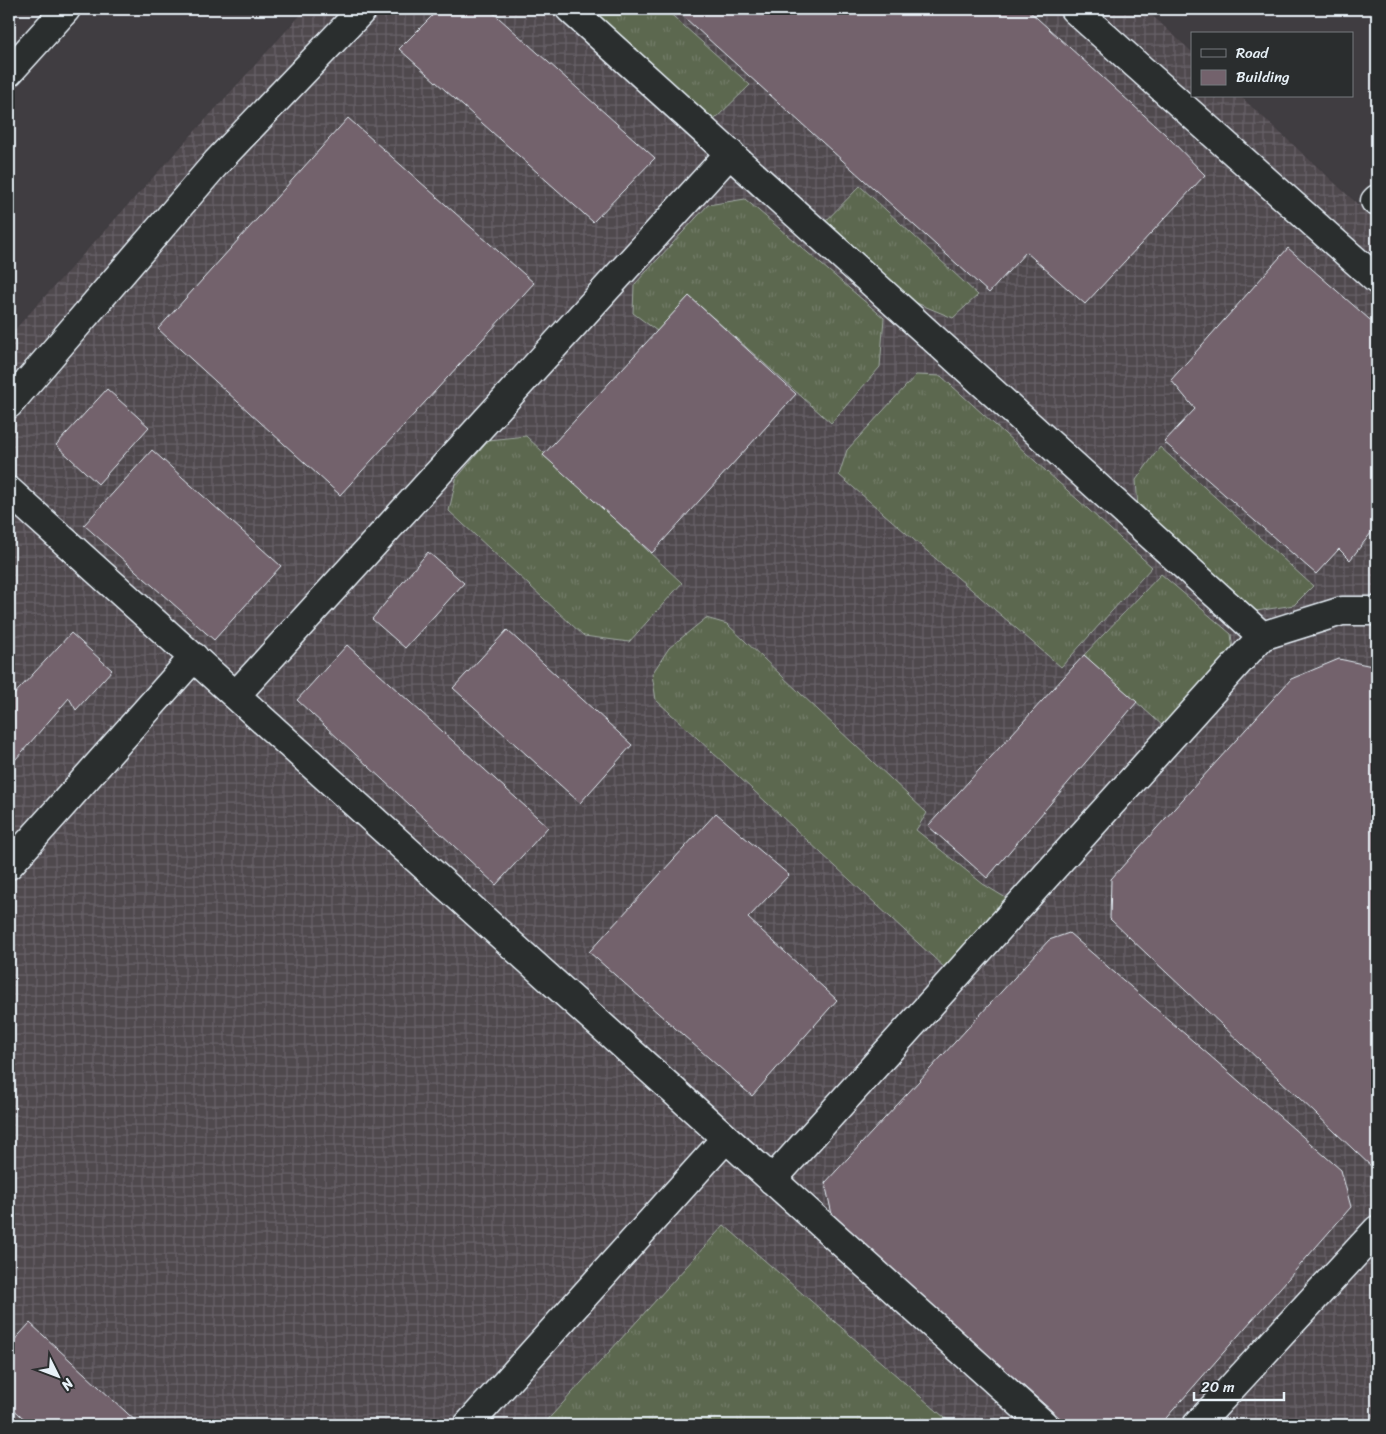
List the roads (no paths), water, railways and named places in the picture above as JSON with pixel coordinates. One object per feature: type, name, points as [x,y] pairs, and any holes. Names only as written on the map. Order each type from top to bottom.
[{"type":"street","points":[[9,72],[66,9]]},
{"type":"street","points":[[9,404],[217,162],[364,9]]},
{"type":"street","points":[[570,9],[1262,636]]},
{"type":"street","points":[[1074,9],[1377,280]]},
{"type":"street","points":[[236,695],[730,153]]},
{"type":"street","points":[[9,491],[1044,1425]]},
{"type":"street","points":[[772,1180],[1262,636],[1342,611],[1377,611]]},
{"type":"street","points":[[9,865],[194,657]]},
{"type":"street","points":[[468,1425],[726,1138]]},
{"type":"street","points":[[1197,1425],[1377,1230]]}]
